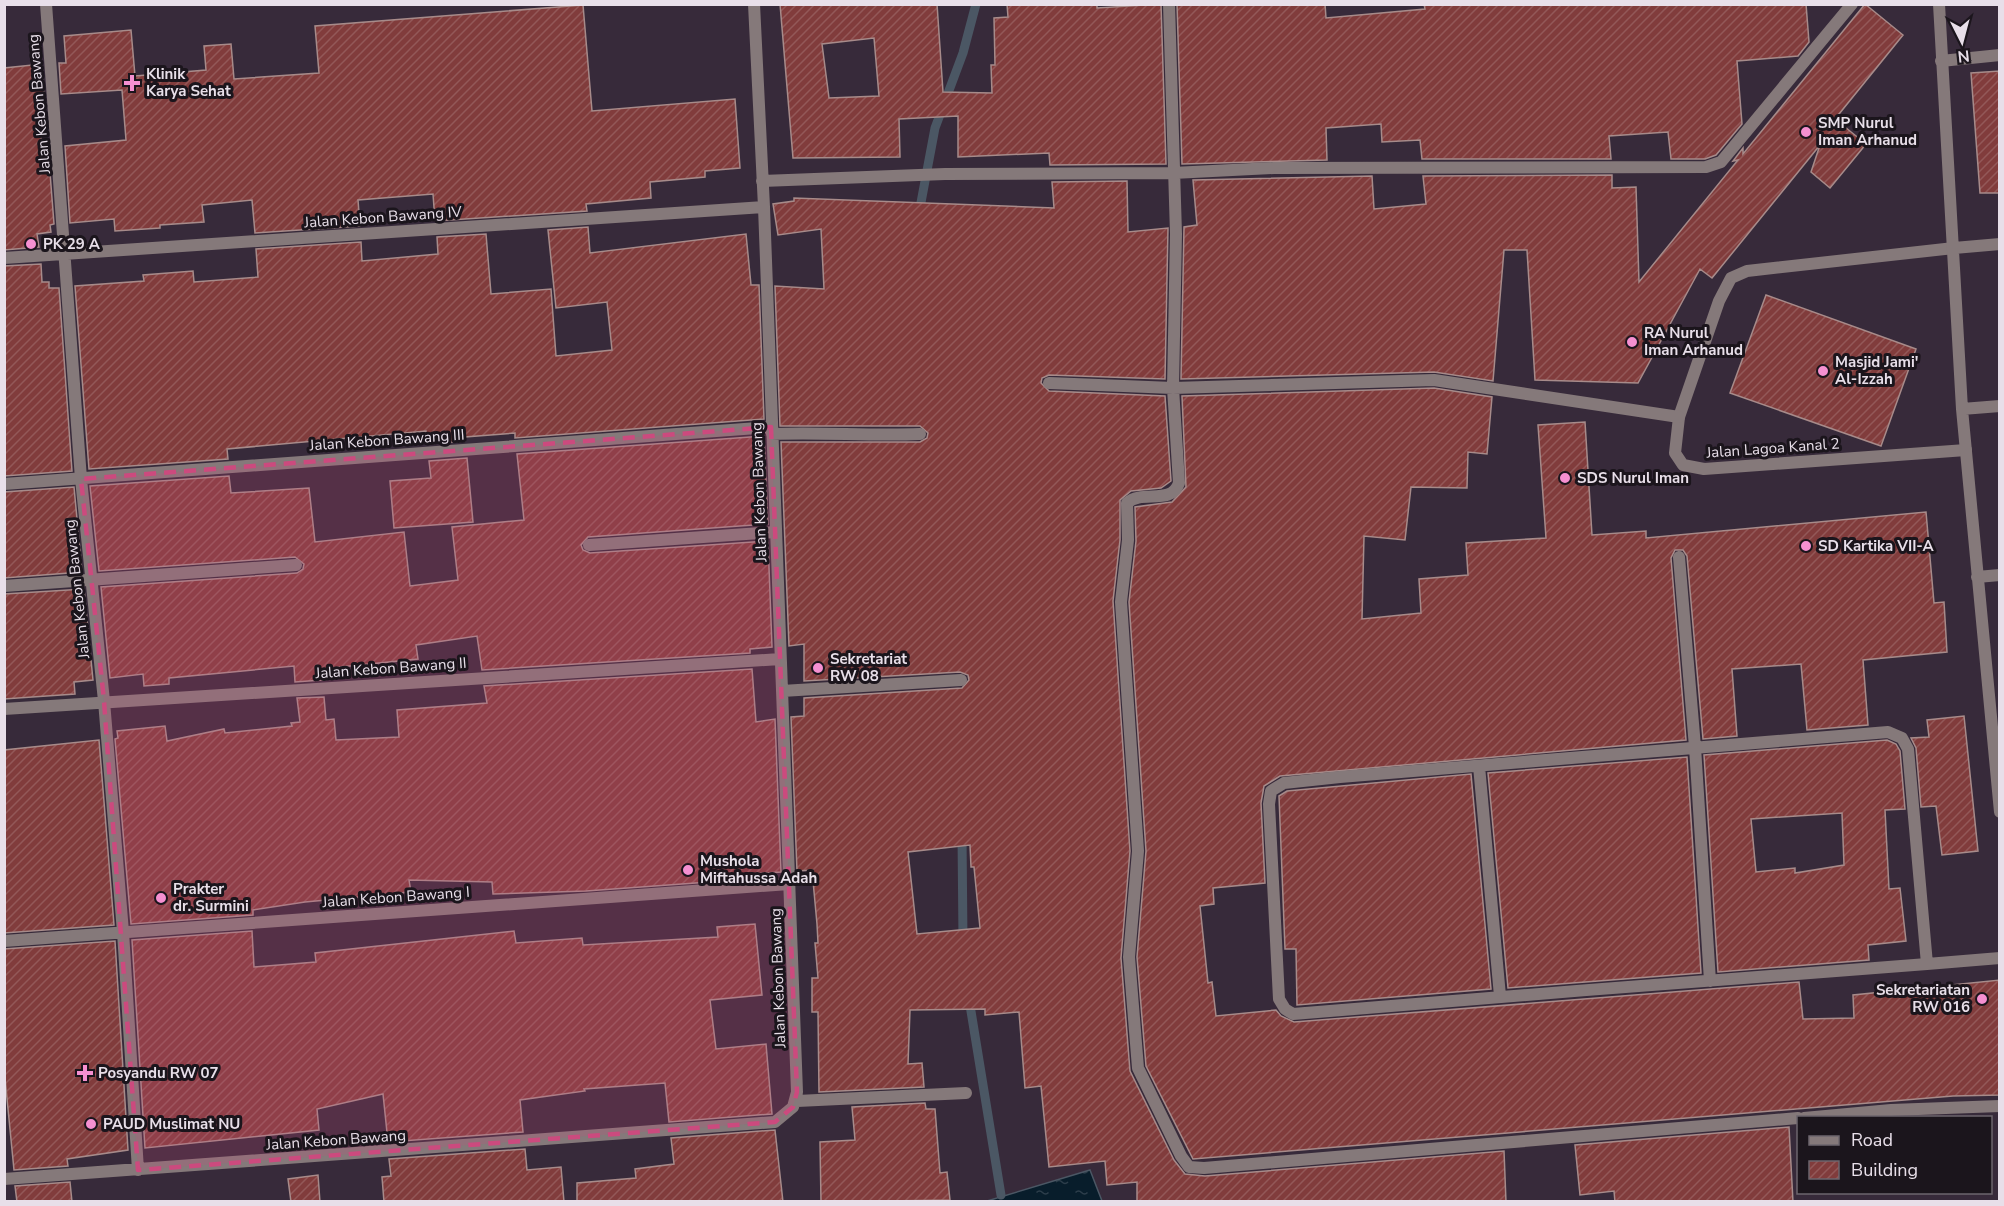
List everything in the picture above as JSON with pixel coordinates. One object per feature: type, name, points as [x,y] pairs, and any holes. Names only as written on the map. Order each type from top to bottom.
[{"type":"street","name":"Jalan Kebon Bawang","points":[[46,4],[81,479],[104,701],[123,932],[138,1170]]},
{"type":"street","name":"Jalan Kebon Bawang","points":[[4,1179],[775,1122],[797,1101],[764,207],[754,4]]},
{"type":"street","points":[[1169,4],[1176,234],[1173,388],[1179,483],[1177,489],[1169,495],[1133,498],[1127,503],[1128,540],[1121,602],[1138,851],[1129,957],[1138,1068],[1181,1156],[1189,1167],[1204,1168],[1797,1118]]},
{"type":"street","points":[[762,181],[945,174],[1173,172],[1275,168],[1706,167],[1721,162],[1852,4]]},
{"type":"street","points":[[1939,4],[1962,409],[1977,577],[1996,739],[2000,812]]},
{"type":"street","points":[[1941,61],[2000,55]]},
{"type":"street","name":"Jalan Kebon Bawang IV","points":[[4,258],[764,207]]},
{"type":"street","name":"Jalan Lagoa Kanal 2","points":[[1966,450],[1704,469],[1683,465],[1675,453],[1679,417],[1719,301],[1731,278],[1747,271],[2000,243]]},
{"type":"street","points":[[1049,383],[1173,388],[1434,380],[1679,417]]},
{"type":"street","points":[[1962,409],[2000,406]]},
{"type":"street","name":"Jalan Kebon Bawang III","points":[[4,484],[772,430],[832,432],[860,436],[920,434]]},
{"type":"street","points":[[589,545],[775,532]]},
{"type":"street","points":[[1679,557],[1695,747],[1710,981]]},
{"type":"street","points":[[4,586],[91,582],[296,565]]},
{"type":"street","points":[[1977,577],[2000,575]]},
{"type":"street","name":"Jalan Kebon Bawang II","points":[[4,709],[780,659]]},
{"type":"street","points":[[782,691],[961,680]]},
{"type":"street","points":[[1927,964],[1908,749],[1902,738],[1888,732],[1284,783],[1271,791],[1269,804],[1279,999],[1285,1009],[1293,1014],[1500,996],[1710,981],[1927,964],[2000,958]]},
{"type":"street","points":[[1479,766],[1500,996]]},
{"type":"street","name":"Jalan Kebon Bawang I","points":[[4,941],[789,884]]},
{"type":"street","points":[[797,1101],[966,1093]]},
{"type":"street","points":[[1826,1116],[1891,1110],[2000,1106]]},
{"type":"highlighted area","points":[[771,427],[797,1092],[793,1107],[775,1122],[138,1170],[104,701],[81,479]]},
{"type":"water","points":[[1090,1170],[1102,1201],[987,1201]]},
{"type":"building","points":[[780,4],[937,4],[943,92],[992,93],[991,65],[995,65],[994,18],[1008,17],[1007,4],[1097,4],[1097,8],[1161,4],[1166,164],[1050,165],[1049,153],[958,157],[958,116],[899,119],[900,157],[793,158]],"holes":[[[874,38],[879,96],[829,98],[822,44]]]},
{"type":"building","points":[[1177,4],[1325,4],[1326,18],[1425,9],[1424,4],[1806,4],[1809,42],[1798,56],[1737,61],[1742,124],[1716,155],[1705,159],[1671,159],[1668,132],[1609,136],[1611,159],[1422,159],[1420,140],[1382,142],[1381,124],[1326,128],[1327,160],[1182,164]]},
{"type":"building","points":[[1865,4],[1903,35],[1835,119],[1866,144],[1830,188],[1811,172],[1820,145],[1712,278],[1700,269],[1638,383],[1535,380],[1527,250],[1504,250],[1493,381],[1434,372],[1181,379],[1184,227],[1197,225],[1193,180],[1372,176],[1374,209],[1426,204],[1423,176],[1612,175],[1612,188],[1636,187],[1639,282],[1738,160],[1733,161],[1743,148],[1743,154]]},
{"type":"building","points":[[583,5],[592,111],[735,99],[740,168],[705,171],[705,177],[650,182],[651,198],[586,204],[587,211],[435,221],[433,194],[358,200],[360,226],[255,233],[252,200],[202,205],[204,222],[160,225],[160,228],[115,231],[114,219],[70,223],[65,146],[126,140],[122,90],[61,94],[59,63],[66,63],[64,36],[131,30],[135,76],[206,70],[204,46],[231,44],[234,79],[319,73],[315,26]]},
{"type":"building","points":[[42,64],[44,96],[38,96],[42,148],[48,147],[54,224],[50,225],[51,232],[37,234],[39,247],[4,250],[4,68]]},
{"type":"building","points":[[2000,71],[2000,193],[1980,193],[1971,73]]},
{"type":"building","points":[[1127,181],[1128,232],[1168,228],[1165,379],[1049,375],[1042,378],[1041,383],[1049,391],[1165,396],[1171,481],[1161,488],[1131,491],[1120,500],[1120,540],[1113,601],[1130,851],[1121,958],[1130,1071],[1174,1160],[1185,1174],[1205,1176],[1504,1151],[1506,1202],[1137,1202],[1137,1182],[1107,1185],[1105,1161],[1049,1167],[1041,1086],[1025,1088],[1019,1012],[985,1015],[985,1009],[910,1010],[908,1064],[922,1063],[924,1087],[819,1092],[818,1012],[812,1012],[812,978],[818,978],[815,943],[818,943],[817,924],[812,870],[797,871],[791,717],[804,716],[804,698],[962,688],[969,680],[968,675],[960,672],[804,681],[804,644],[789,646],[781,442],[920,442],[927,438],[928,433],[920,426],[780,426],[775,286],[824,289],[821,229],[778,235],[773,204],[794,201],[794,198],[1054,208],[1052,182]],"holes":[[[970,845],[971,867],[974,867],[980,928],[917,934],[908,852]]]},
{"type":"building","points":[[588,227],[590,253],[746,234],[751,285],[759,285],[764,419],[515,438],[515,433],[465,437],[465,441],[427,444],[426,431],[227,449],[228,459],[89,469],[75,286],[144,281],[143,275],[193,271],[194,282],[258,277],[256,249],[361,242],[362,261],[438,254],[437,237],[486,234],[491,294],[551,289],[556,356],[612,350],[607,302],[556,308],[548,230]]},
{"type":"building","points":[[41,264],[42,282],[49,282],[49,288],[59,288],[72,471],[4,476],[4,266]]},
{"type":"building","name":"Masjid Jami' Al-Izzah","points":[[1766,295],[1916,349],[1881,446],[1730,393]]},
{"type":"building","points":[[1434,388],[1492,397],[1487,454],[1468,452],[1467,488],[1411,487],[1405,540],[1364,536],[1362,619],[1421,613],[1419,579],[1468,575],[1466,543],[1546,538],[1538,425],[1585,422],[1592,535],[1646,531],[1646,538],[1926,512],[1934,603],[1944,602],[1947,652],[1863,660],[1868,725],[1807,730],[1801,664],[1732,669],[1737,736],[1703,739],[1687,556],[1683,550],[1675,550],[1671,558],[1686,740],[1280,776],[1264,786],[1261,803],[1265,883],[1213,888],[1214,904],[1200,906],[1208,983],[1212,982],[1216,1016],[1276,1010],[1281,1016],[1294,1022],[1799,982],[1803,1019],[1854,1018],[1853,995],[2000,980],[2000,1095],[1953,1096],[1193,1159],[1146,1066],[1137,957],[1146,851],[1129,602],[1136,541],[1135,507],[1172,502],[1186,487],[1182,396]]},
{"type":"building","points":[[764,436],[768,524],[588,537],[581,545],[583,550],[590,553],[768,541],[772,647],[750,649],[750,653],[482,670],[477,636],[416,645],[418,659],[321,669],[322,680],[295,682],[294,666],[169,678],[169,684],[144,686],[143,674],[110,678],[101,587],[297,573],[303,569],[304,564],[295,557],[99,571],[90,486],[229,476],[231,493],[309,488],[315,542],[404,532],[410,586],[458,580],[452,527],[524,520],[517,454]]},
{"type":"building","points":[[467,458],[473,522],[394,528],[390,481],[431,478],[429,461]]},
{"type":"building","points":[[74,487],[82,572],[4,578],[4,492]]},
{"type":"building","points":[[84,589],[93,680],[74,682],[75,694],[4,699],[4,594]]},
{"type":"building","points":[[752,669],[756,722],[775,719],[781,872],[750,874],[750,879],[586,891],[493,894],[492,882],[409,880],[411,892],[305,902],[253,910],[253,915],[131,924],[115,739],[118,738],[117,731],[165,726],[167,741],[224,729],[225,733],[292,726],[291,723],[300,722],[297,698],[324,697],[326,720],[334,719],[336,740],[399,737],[397,710],[487,703],[484,686]]},
{"type":"building","points":[[1964,716],[1978,851],[1942,855],[1936,806],[1921,807],[1916,748],[1911,738],[1929,737],[1927,720]]},
{"type":"building","points":[[99,740],[114,925],[4,933],[4,750]]},
{"type":"building","points":[[1887,740],[1896,744],[1900,751],[1905,809],[1885,810],[1889,889],[1900,888],[1906,941],[1868,945],[1869,960],[1718,972],[1704,755]],"holes":[[[1842,813],[1844,865],[1795,873],[1795,868],[1756,872],[1751,819]]]},
{"type":"building","points":[[1687,757],[1701,973],[1508,988],[1488,773]]},
{"type":"building","points":[[1471,774],[1491,989],[1297,1005],[1296,949],[1285,949],[1279,796],[1287,791]]},
{"type":"building","points":[[755,924],[762,995],[710,1000],[716,1049],[766,1044],[772,1114],[669,1122],[665,1083],[584,1089],[585,1091],[520,1100],[523,1132],[388,1142],[383,1094],[317,1109],[319,1130],[145,1148],[132,940],[252,931],[254,967],[316,962],[315,953],[514,931],[516,943],[582,938],[583,945],[718,937],[717,927]]},
{"type":"building","points":[[115,941],[128,1150],[67,1159],[68,1166],[14,1170],[4,1068],[4,949]]},
{"type":"building","points":[[925,1103],[926,1109],[935,1109],[940,1173],[947,1172],[950,1200],[821,1202],[820,1142],[855,1140],[852,1107]]},
{"type":"building","points":[[1789,1127],[1793,1202],[1615,1202],[1614,1191],[1580,1195],[1575,1145]]},
{"type":"building","points":[[775,1130],[783,1202],[577,1202],[577,1183],[636,1178],[635,1169],[674,1164],[671,1138]]},
{"type":"building","points":[[525,1149],[527,1170],[561,1167],[564,1202],[384,1202],[382,1177],[391,1176],[389,1159]]},
{"type":"building","points":[[318,1175],[320,1202],[291,1202],[288,1179]]},
{"type":"building","points":[[70,1182],[72,1202],[17,1202],[15,1186]]},
{"type":"waterway","points":[[919,213],[935,128],[963,53],[976,4]]},
{"type":"waterway","points":[[962,835],[963,941]]},
{"type":"waterway","points":[[969,999],[1001,1195]]},
{"type":"place","name":"Klinik Karya Sehat","points":[[132,83]]},
{"type":"place","name":"SMP Nurul Iman Arhanud","points":[[1806,132]]},
{"type":"place","name":"PK 29 A","points":[[31,244]]},
{"type":"place","name":"RA Nurul Iman Arhanud","points":[[1632,342]]},
{"type":"place","name":"Masjid Jami' Al-Izzah","points":[[1823,371]]},
{"type":"place","name":"SDS Nurul Iman","points":[[1565,478]]},
{"type":"place","name":"SD Kartika VII-A","points":[[1806,546]]},
{"type":"place","name":"Sekretariat RW 08","points":[[818,668]]},
{"type":"place","name":"Mushola Miftahussa Adah","points":[[688,870]]},
{"type":"place","name":"Prakter dr. Surmini","points":[[161,898]]},
{"type":"place","name":"Sekretariatan RW 016","points":[[1982,999]]},
{"type":"place","name":"Posyandu RW 07","points":[[85,1073]]},
{"type":"place","name":"PAUD Muslimat NU","points":[[91,1124]]}]
